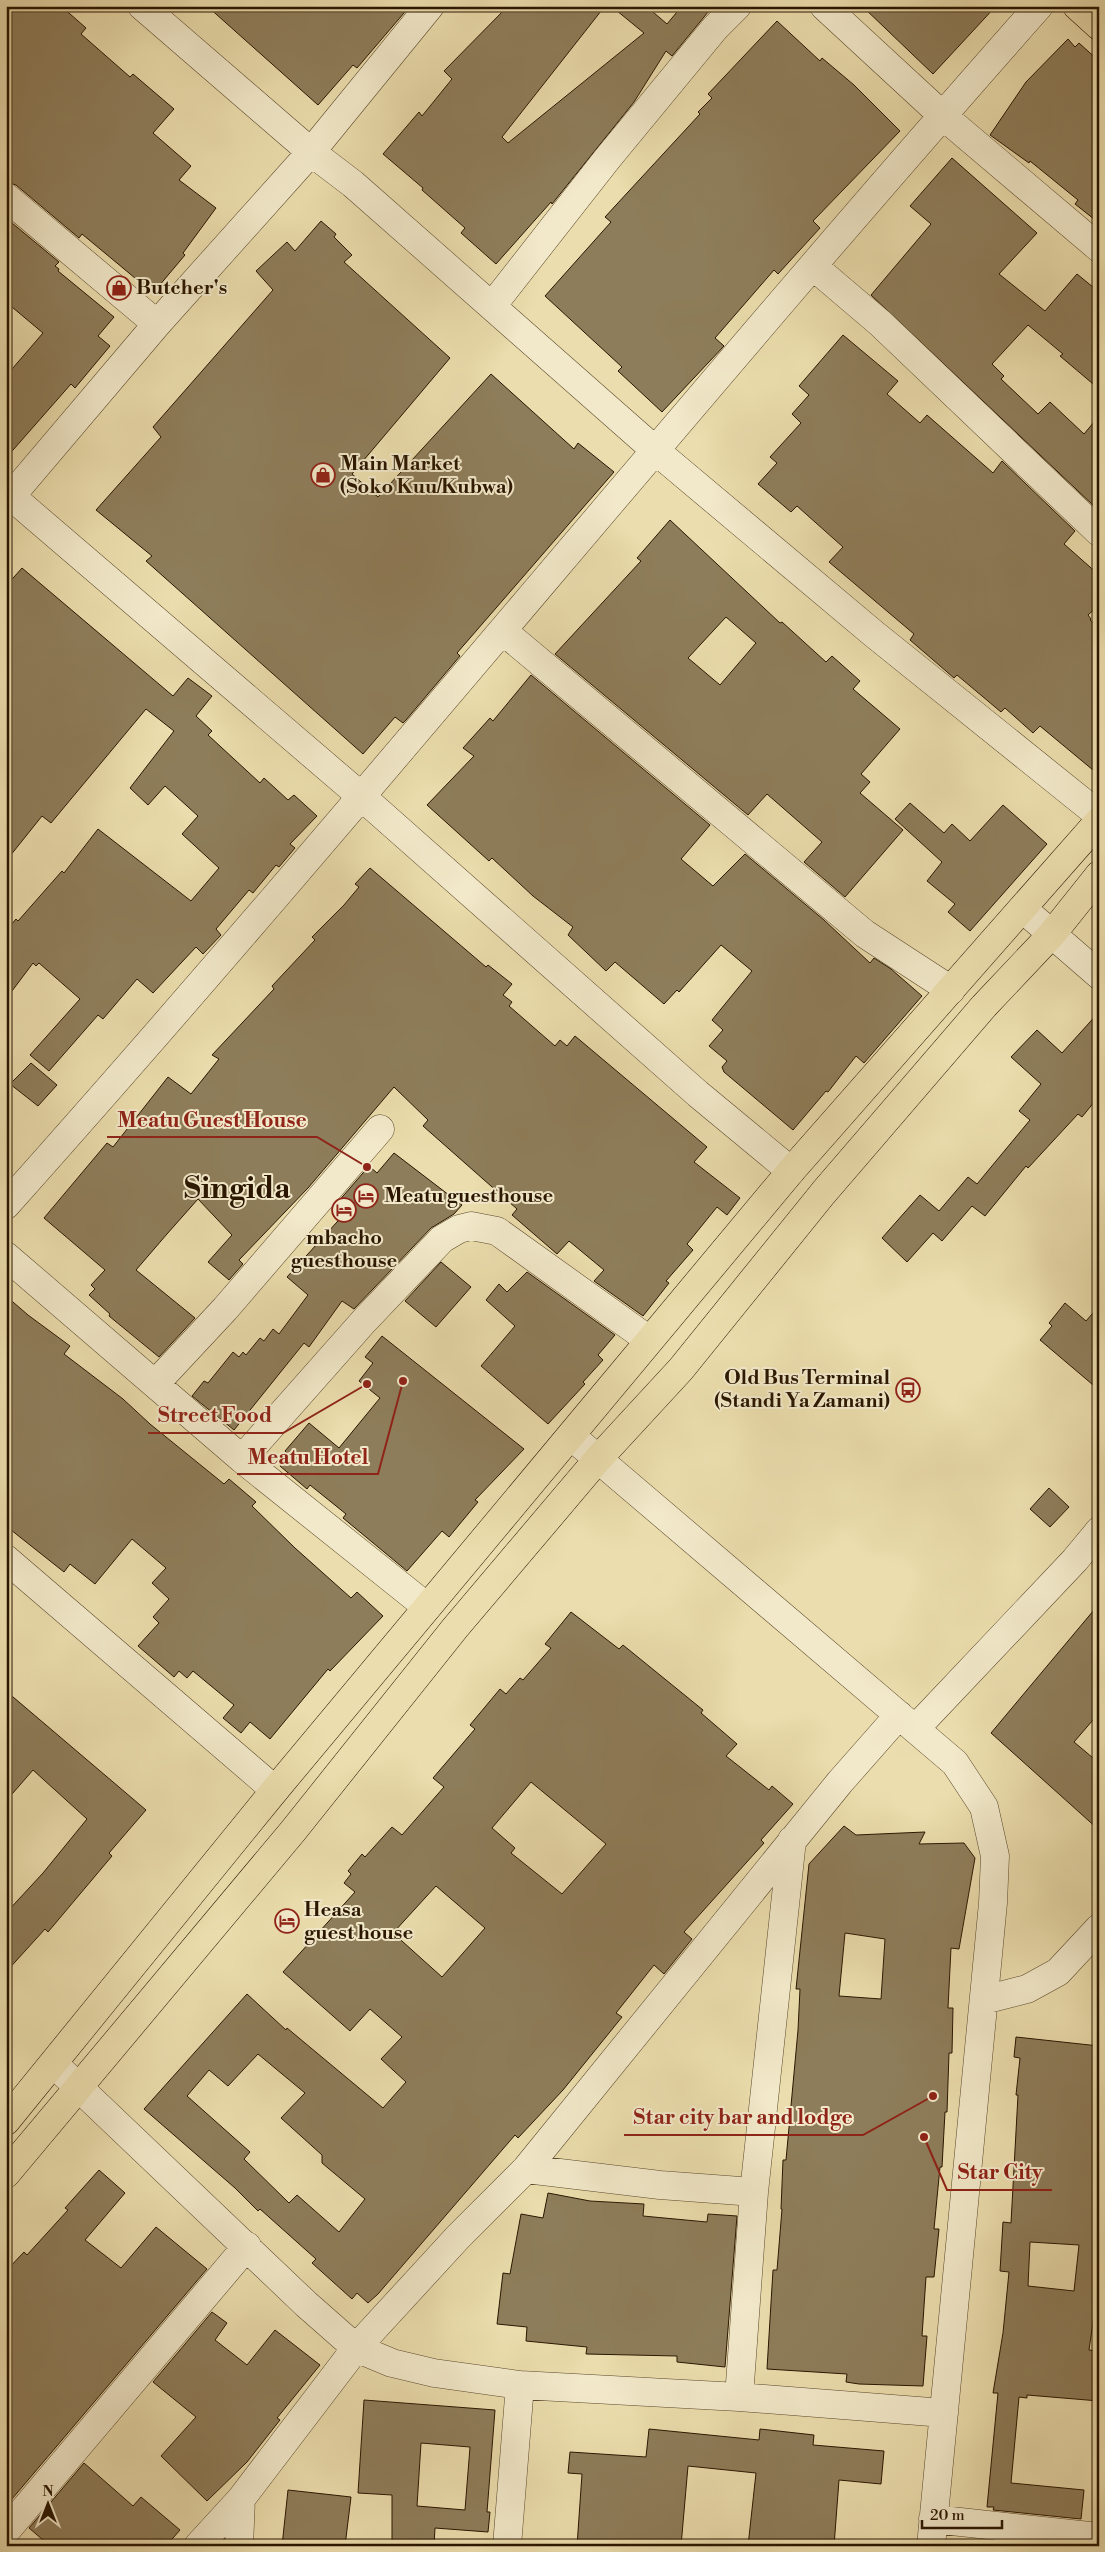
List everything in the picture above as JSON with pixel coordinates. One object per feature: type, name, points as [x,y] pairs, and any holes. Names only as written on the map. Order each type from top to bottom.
[{"type":"main road","points":[[1077,6],[1099,26]]},
{"type":"main road","points":[[6,2121],[275,1790],[791,1171],[1099,821]]},
{"type":"main road","points":[[6,2174],[293,1831],[455,1628],[598,1459],[681,1369],[824,1192],[984,1006],[1052,934],[1099,875]]},
{"type":"street","points":[[142,6],[311,152],[353,184],[656,451],[874,634],[1099,815]]},
{"type":"street","points":[[430,6],[311,152],[157,324],[8,497],[362,796],[698,1094],[791,1171]]},
{"type":"street","points":[[492,306],[607,158],[715,28],[737,6]]},
{"type":"street","points":[[824,6],[942,115],[1099,248]]},
{"type":"street","points":[[6,1205],[167,1025],[942,115],[1039,6]]},
{"type":"street","points":[[6,197],[157,324]]},
{"type":"street","points":[[813,266],[880,323],[1099,532]]},
{"type":"street","points":[[502,631],[865,934],[951,990]]},
{"type":"street","points":[[1024,908],[1099,975]]},
{"type":"street","points":[[155,1384],[225,1309],[380,1129]]},
{"type":"street","points":[[242,1459],[364,1321],[442,1239],[471,1226],[497,1231],[649,1340]]},
{"type":"street","points":[[6,1256],[242,1459],[428,1607]]},
{"type":"street","points":[[571,1436],[955,1762],[984,1807],[995,1856],[984,2000],[931,2546]]},
{"type":"street","points":[[198,2546],[241,2499],[356,2348],[458,2237],[526,2168],[792,1840],[907,1722],[1075,1560],[1099,1531]]},
{"type":"street","points":[[6,1559],[275,1790]]},
{"type":"street","points":[[739,2396],[754,2192],[792,1840]]},
{"type":"street","points":[[984,2000],[1028,1989],[1058,1972],[1099,1928]]},
{"type":"street","points":[[54,2064],[306,2304],[356,2348],[392,2363],[434,2373],[520,2384],[739,2396],[944,2413]]},
{"type":"street","points":[[526,2168],[660,2185],[754,2192]]},
{"type":"street","points":[[6,2531],[247,2246]]},
{"type":"street","points":[[508,2546],[520,2384]]},
{"type":"street","points":[[239,2546],[241,2499]]},
{"type":"street","points":[[933,2519],[1099,2536]]},
{"type":"building","points":[[6,6],[61,6],[86,28],[81,34],[130,77],[133,74],[174,109],[153,133],[191,166],[179,180],[216,208],[183,253],[185,255],[153,293],[82,234],[79,238],[16,185],[6,182]]},
{"type":"building","points":[[207,6],[410,6],[357,68],[353,65],[318,105]]},
{"type":"building","points":[[508,6],[605,6],[502,137],[508,143],[644,33],[611,6],[646,6],[667,24],[682,6],[713,6],[672,56],[666,51],[634,102],[552,204],[551,202],[496,264],[461,233],[465,228],[422,190],[423,188],[383,154],[419,112],[422,116],[452,79],[444,71]]},
{"type":"building","points":[[862,6],[996,6],[933,74]]},
{"type":"building","points":[[777,21],[820,61],[822,58],[854,85],[900,131],[813,221],[820,228],[778,274],[774,270],[715,338],[724,346],[662,412],[618,371],[622,367],[545,296],[611,222],[605,217],[700,114],[698,112],[712,98],[708,94]]},
{"type":"building","points":[[1068,39],[1075,47],[1079,43],[1099,61],[1099,223],[1075,204],[1078,200],[1030,161],[1029,163],[990,135],[1026,82]]},
{"type":"building","points":[[952,158],[1037,233],[999,274],[1045,311],[1077,274],[1099,292],[1099,389],[1060,356],[1063,354],[1028,325],[992,364],[1004,376],[1001,379],[1038,414],[1050,402],[1084,434],[1099,416],[1099,503],[1095,507],[871,295],[931,224],[910,206]]},
{"type":"building","points":[[6,218],[59,262],[55,266],[59,269],[58,271],[114,317],[98,336],[110,346],[75,388],[71,384],[6,458],[6,376],[43,333],[6,302]]},
{"type":"building","name":"Main Market (Soko Kuu/Kubwa)","points":[[321,221],[336,234],[334,237],[352,255],[344,262],[450,358],[352,474],[378,497],[491,374],[574,449],[578,443],[614,472],[457,653],[460,656],[406,720],[403,723],[395,717],[363,754],[146,561],[152,556],[96,510],[161,437],[153,427],[273,290],[256,271],[287,242],[295,251]]},
{"type":"building","points":[[843,335],[898,381],[887,394],[920,423],[927,415],[993,473],[1002,461],[1075,531],[1064,544],[1099,575],[1099,605],[1088,615],[1090,620],[1099,628],[1099,775],[1040,726],[1033,733],[1005,708],[1001,712],[957,675],[954,678],[910,640],[914,634],[829,562],[843,547],[797,506],[791,512],[758,484],[777,463],[770,457],[801,423],[792,414],[809,395],[799,386]]},
{"type":"building","points":[[670,520],[780,623],[782,622],[826,662],[832,656],[860,681],[853,689],[900,729],[861,774],[870,782],[860,793],[903,830],[845,897],[804,862],[822,842],[767,794],[748,815],[555,654],[641,561],[637,558]],"holes":[[[726,617],[756,643],[720,685],[688,658]]]},
{"type":"building","points":[[22,568],[173,696],[188,678],[212,696],[196,716],[212,731],[208,735],[260,783],[264,778],[288,800],[294,795],[317,816],[290,844],[295,848],[279,867],[276,865],[253,893],[249,890],[216,929],[221,935],[203,954],[196,947],[153,993],[137,979],[103,1019],[98,1015],[49,1071],[30,1055],[80,999],[39,963],[36,966],[33,963],[6,999],[6,931],[16,919],[18,921],[62,871],[64,873],[98,829],[191,901],[219,868],[182,834],[198,816],[165,786],[148,805],[130,788],[174,731],[146,709],[51,823],[42,816],[6,861],[6,586]]},
{"type":"building","points":[[531,675],[710,825],[681,859],[713,886],[745,854],[824,920],[870,963],[874,958],[891,969],[922,996],[864,1063],[856,1056],[828,1092],[826,1091],[793,1130],[724,1072],[722,1067],[727,1061],[709,1046],[723,1030],[712,1020],[752,971],[721,945],[679,992],[677,990],[664,1004],[615,962],[606,971],[568,935],[573,927],[533,896],[492,858],[489,861],[427,805],[474,756],[463,748],[490,718],[493,721]]},
{"type":"building","points":[[910,803],[944,833],[952,824],[970,841],[1003,805],[1047,844],[970,931],[948,912],[955,904],[927,881],[942,862],[895,819]]},
{"type":"building","points":[[370,868],[486,967],[488,965],[512,984],[503,995],[512,1002],[509,1006],[555,1046],[560,1040],[567,1046],[575,1036],[707,1147],[694,1162],[740,1198],[727,1215],[717,1207],[687,1244],[693,1250],[666,1281],[669,1283],[643,1316],[594,1281],[604,1270],[569,1241],[557,1254],[512,1215],[517,1209],[423,1126],[428,1120],[394,1087],[308,1188],[239,1260],[243,1264],[229,1280],[208,1262],[232,1235],[198,1199],[167,1234],[136,1270],[195,1318],[159,1357],[109,1316],[110,1314],[89,1295],[95,1289],[91,1285],[105,1270],[44,1218],[107,1143],[113,1147],[168,1077],[191,1094],[219,1059],[212,1055],[274,989],[272,986],[315,940],[312,937],[344,905],[359,887],[355,884]]},
{"type":"building","points":[[1099,1012],[1099,1096],[1082,1117],[1078,1114],[1028,1168],[1026,1166],[985,1216],[972,1206],[942,1241],[933,1233],[907,1262],[882,1238],[920,1195],[939,1211],[968,1177],[977,1184],[1030,1120],[1019,1111],[1041,1084],[1011,1057],[1037,1030],[1062,1053]]},
{"type":"building","points":[[31,1063],[57,1085],[38,1106],[10,1084]]},
{"type":"building","points":[[394,1153],[462,1205],[454,1214],[431,1228],[354,1309],[342,1301],[309,1347],[304,1343],[234,1430],[192,1396],[204,1381],[208,1383],[233,1352],[239,1357],[243,1352],[246,1355],[260,1338],[264,1341],[273,1329],[279,1334],[308,1295],[287,1277],[347,1211],[337,1203],[369,1166],[377,1173]]},
{"type":"building","points":[[441,1262],[471,1287],[436,1327],[405,1301]]},
{"type":"building","points":[[527,1272],[615,1335],[598,1355],[603,1360],[583,1382],[585,1384],[548,1424],[481,1366],[515,1326],[486,1300],[499,1284],[507,1292]]},
{"type":"building","points":[[6,1296],[70,1346],[64,1354],[123,1399],[150,1424],[224,1484],[229,1479],[256,1502],[252,1506],[351,1598],[357,1592],[383,1616],[330,1671],[328,1669],[270,1739],[250,1722],[241,1733],[223,1718],[234,1705],[193,1671],[187,1678],[179,1671],[174,1677],[138,1646],[159,1623],[153,1617],[169,1599],[152,1583],[166,1568],[132,1539],[95,1584],[70,1564],[64,1572],[6,1526]]},
{"type":"building","points":[[1065,1303],[1086,1321],[1099,1306],[1099,1390],[1040,1340],[1052,1326],[1049,1323]]},
{"type":"building","points":[[382,1336],[524,1449],[475,1500],[478,1502],[449,1537],[442,1531],[407,1571],[343,1518],[346,1514],[310,1485],[307,1489],[280,1466],[289,1455],[285,1451],[309,1423],[339,1448],[380,1398],[359,1381],[373,1363],[365,1357]]},
{"type":"building","points":[[1049,1488],[1069,1507],[1050,1527],[1030,1509]]},
{"type":"building","points":[[1099,1604],[1099,1713],[1074,1742],[1099,1763],[1099,1830],[991,1733]]},
{"type":"building","points":[[571,1612],[619,1649],[623,1645],[703,1710],[701,1713],[737,1744],[726,1756],[769,1790],[772,1786],[793,1804],[761,1840],[764,1843],[684,1932],[692,1939],[664,1974],[654,1965],[616,2013],[622,2017],[563,2090],[518,2138],[515,2135],[378,2294],[368,2303],[357,2293],[352,2299],[312,2263],[316,2259],[260,2209],[258,2211],[235,2188],[144,2109],[247,1994],[286,2030],[287,2028],[383,2108],[406,2082],[381,2059],[402,2037],[370,2009],[350,2031],[283,1972],[355,1892],[344,1883],[351,1874],[348,1871],[362,1854],[365,1857],[392,1827],[402,1835],[444,1787],[433,1778],[475,1729],[470,1725],[500,1689],[506,1694],[520,1678],[523,1680],[551,1648],[545,1644]],"holes":[[[531,1782],[606,1844],[562,1894],[511,1853],[515,1848],[492,1828]],[[436,1886],[485,1928],[442,1977],[393,1933]],[[258,2054],[305,2093],[281,2118],[322,2155],[322,2163],[365,2199],[339,2232],[297,2195],[289,2203],[244,2159],[250,2152],[187,2096],[209,2070],[228,2086]]]},
{"type":"building","points":[[6,1691],[146,1810],[109,1853],[112,1856],[48,1932],[45,1929],[6,1972],[6,1913],[43,1873],[87,1819],[33,1770],[6,1801]]},
{"type":"building","points":[[844,1826],[856,1835],[925,1832],[919,1844],[964,1843],[975,1858],[959,1949],[951,1948],[948,2008],[953,2008],[952,2053],[949,2053],[947,2112],[945,2112],[942,2167],[940,2167],[934,2229],[939,2229],[934,2277],[926,2277],[922,2336],[927,2336],[923,2386],[859,2384],[846,2382],[847,2374],[767,2369],[773,2270],[777,2270],[782,2209],[783,2160],[786,2160],[798,2030],[800,1989],[796,1989],[809,1864]],"holes":[[[845,1933],[885,1939],[881,1999],[839,1996]]]},
{"type":"building","points":[[1016,2037],[1099,2046],[1099,2281],[1089,2350],[1099,2351],[1099,2401],[1027,2395],[1027,2398],[1019,2397],[1011,2483],[1084,2490],[1081,2519],[993,2510],[994,2507],[987,2507],[998,2393],[993,2393],[1003,2333],[1009,2272],[1000,2271],[1003,2222],[1011,2223],[1018,2095],[1016,2095],[1020,2058],[1014,2057]],"holes":[[[1030,2242],[1079,2245],[1074,2291],[1028,2286]]]},
{"type":"building","points":[[99,2170],[125,2193],[85,2240],[121,2268],[156,2227],[207,2269],[6,2506],[6,2271],[24,2252],[27,2255],[68,2210],[65,2208]]},
{"type":"building","points":[[548,2193],[590,2201],[644,2204],[643,2216],[707,2222],[708,2214],[737,2216],[725,2367],[677,2362],[677,2356],[586,2354],[587,2347],[526,2341],[527,2327],[497,2324],[503,2273],[510,2274],[521,2214],[543,2218]]},
{"type":"building","points":[[212,2312],[227,2323],[215,2340],[247,2365],[275,2330],[320,2365],[277,2418],[280,2420],[247,2462],[207,2501],[161,2456],[196,2417],[153,2382]]},
{"type":"building","points":[[364,2400],[495,2410],[487,2512],[490,2512],[488,2532],[435,2528],[434,2545],[392,2546],[392,2495],[358,2493]],"holes":[[[421,2443],[470,2447],[465,2510],[417,2506]]]},
{"type":"building","points":[[649,2429],[759,2440],[760,2429],[814,2435],[813,2445],[884,2451],[881,2484],[839,2480],[834,2546],[748,2546],[756,2473],[688,2466],[681,2546],[577,2546],[582,2474],[568,2473],[570,2452],[646,2457]]},
{"type":"building","points":[[84,2463],[133,2506],[141,2497],[180,2530],[166,2546],[50,2546],[29,2528]]},
{"type":"building","points":[[288,2490],[351,2497],[345,2546],[282,2546]]},
{"type":"building","points":[[991,2541],[1035,2546],[990,2546]]},
{"type":"place","name":"Butcher's","points":[[119,288]]},
{"type":"place","name":"Main Market (Soko Kuu/Kubwa)","points":[[323,475]]},
{"type":"place","name":"Meatu Guest House","points":[[367,1167]]},
{"type":"place","name":"Meatu guesthouse","points":[[366,1196]]},
{"type":"place","name":"mbacho guesthouse","points":[[344,1210]]},
{"type":"place","name":"Meatu Hotel","points":[[403,1381]]},
{"type":"place","name":"Street Food","points":[[367,1384]]},
{"type":"place","name":"Old Bus Terminal (Standi Ya Zamani)","points":[[908,1390]]},
{"type":"place","name":"Heasa guest house","points":[[287,1921]]},
{"type":"place","name":"Star city bar and lodge","points":[[933,2096]]},
{"type":"place","name":"Star City","points":[[924,2137]]},
{"type":"district","name":"Singida","points":[[237,1189]]}]
